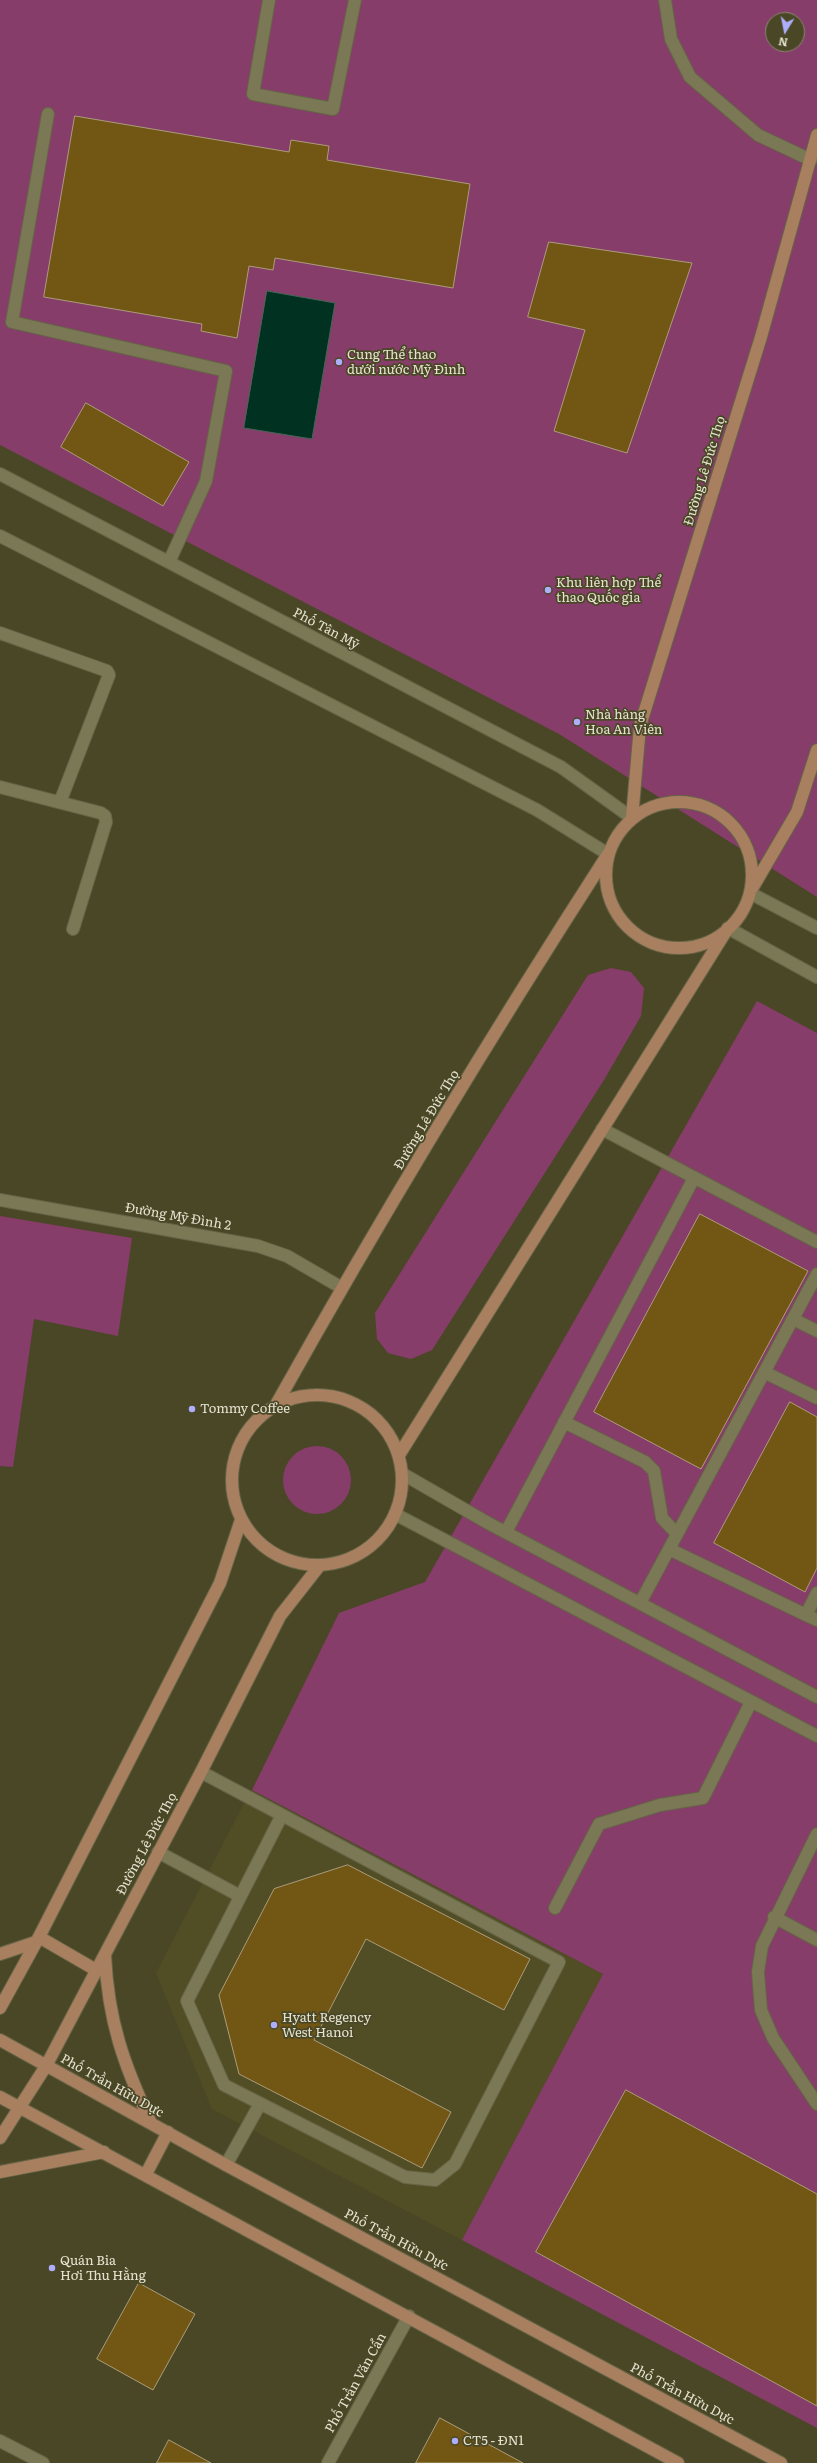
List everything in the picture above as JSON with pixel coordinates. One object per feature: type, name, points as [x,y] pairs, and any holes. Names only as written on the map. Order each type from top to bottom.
[{"type":"main road","name":"Đường Lê Đức Thọ","points":[[632,818],[640,726],[761,337],[817,135]]},
{"type":"main road","points":[[750,893],[753,874],[749,850],[737,829],[718,813],[696,803],[672,801],[648,808],[632,818],[613,840],[605,864],[606,888],[614,911],[630,929],[650,942],[674,948],[698,946],[720,936],[738,919],[750,893],[797,812],[817,750]]},
{"type":"main road","name":"Đường Lê Đức Thọ","points":[[277,1403],[342,1288],[544,954],[608,854]]},
{"type":"main road","points":[[399,1455],[728,928]]},
{"type":"main road","points":[[313,1395],[335,1396],[357,1404],[375,1417],[390,1435],[399,1455],[403,1474],[400,1503],[387,1530],[369,1548],[346,1561],[320,1565],[289,1560],[261,1544],[241,1520],[233,1490],[232,1472],[238,1448],[250,1427],[277,1403],[313,1395]]},
{"type":"main road","points":[[0,2008],[37,1940],[220,1583],[241,1520]]},
{"type":"main road","name":"Đường Lê Đức Thọ","points":[[0,2138],[46,2066],[201,1772],[280,1616],[320,1565]]},
{"type":"main road","points":[[0,1954],[37,1940],[96,1970]]},
{"type":"main road","points":[[105,1954],[109,2006],[116,2036],[127,2072],[151,2123]]},
{"type":"main road","name":"Phố Trần Hữu Dực","points":[[0,2040],[226,2165],[780,2463]]},
{"type":"main road","points":[[0,2097],[146,2174],[678,2463]]},
{"type":"main road","points":[[146,2174],[168,2132]]},
{"type":"main road","points":[[0,2172],[104,2152]]},
{"type":"street","points":[[269,0],[253,94],[333,109],[355,0]]},
{"type":"street","points":[[665,0],[671,39],[690,77],[758,135],[811,160]]},
{"type":"street","points":[[48,114],[12,322],[226,371],[206,481],[169,562]]},
{"type":"street","name":"Phố Tân Mỹ","points":[[0,474],[562,767],[632,818]]},
{"type":"street","points":[[0,536],[537,810],[608,854]]},
{"type":"street","points":[[0,633],[107,671],[109,675],[60,802]]},
{"type":"street","points":[[0,787],[101,813],[105,816],[106,822],[73,929]]},
{"type":"street","points":[[750,893],[817,928]]},
{"type":"street","points":[[728,928],[817,977]]},
{"type":"street","points":[[602,1128],[817,1242]]},
{"type":"street","points":[[506,1532],[694,1178]]},
{"type":"street","name":"Đường Mỹ Đình 2","points":[[0,1200],[258,1246],[287,1256],[342,1288]]},
{"type":"street","points":[[640,1603],[817,1274]]},
{"type":"street","points":[[793,1318],[817,1331]]},
{"type":"street","points":[[764,1372],[817,1398]]},
{"type":"street","points":[[564,1422],[645,1462],[654,1471],[662,1518],[677,1534]]},
{"type":"street","points":[[403,1474],[506,1532],[817,1697]]},
{"type":"street","points":[[395,1514],[817,1736]]},
{"type":"street","points":[[669,1549],[817,1620]]},
{"type":"street","points":[[806,1615],[817,1593]]},
{"type":"street","points":[[555,1908],[599,1824],[660,1805],[703,1798],[751,1702]]},
{"type":"street","points":[[201,1772],[559,1962],[455,2164],[435,2180],[405,2177],[224,2085],[187,2001],[282,1815]]},
{"type":"street","points":[[817,1834],[774,1917],[762,1946],[758,1972],[761,2010],[773,2038],[817,2104]]},
{"type":"street","points":[[158,1852],[240,1896]]},
{"type":"street","points":[[774,1917],[817,1940]]},
{"type":"street","points":[[226,2165],[260,2104]]},
{"type":"street","name":"Phố Trần Văn Cẩn","points":[[330,2462],[409,2316]]},
{"type":"street","points":[[0,2441],[43,2463]]},
{"type":"shaded area","name":"Cung Thể thao dưới nước Mỹ Đình","points":[[0,0],[817,0],[817,897],[559,734],[0,445]]},
{"type":"shaded area","points":[[267,291],[335,303],[312,439],[244,428]]},
{"type":"shaded area","points":[[611,968],[631,972],[644,988],[641,1016],[604,1080],[432,1350],[411,1359],[388,1353],[377,1339],[375,1313],[588,975]]},
{"type":"shaded area","points":[[757,1001],[817,1033],[817,2428],[462,2240],[603,1974],[252,1790],[339,1613],[425,1582]]},
{"type":"shaded area","points":[[0,1216],[132,1238],[118,1336],[34,1319],[13,1467],[0,1466]]},
{"type":"shaded area","points":[[310,1446],[324,1446],[336,1451],[346,1461],[351,1473],[351,1487],[346,1499],[336,1509],[324,1514],[310,1514],[298,1509],[288,1499],[283,1487],[283,1473],[288,1461],[298,1451]]},
{"type":"shaded area","points":[[251,1790],[603,1974],[462,2240],[212,2109],[156,1973]]},
{"type":"building","points":[[75,116],[289,152],[291,140],[329,146],[327,160],[470,184],[453,288],[275,258],[273,270],[249,266],[237,338],[201,331],[202,324],[44,297]]},
{"type":"building","points":[[549,242],[692,263],[627,453],[554,431],[585,330],[528,317]]},
{"type":"building","points":[[86,403],[189,462],[163,506],[61,447]]},
{"type":"building","points":[[700,1214],[808,1271],[701,1469],[594,1412]]},
{"type":"building","points":[[790,1402],[817,1417],[817,1568],[805,1592],[714,1543]]},
{"type":"building","name":"Hyatt Regency West Hanoi","points":[[348,1865],[530,1959],[504,2010],[366,1939],[314,2040],[451,2112],[422,2168],[239,2074],[219,1995],[274,1889]]},
{"type":"building","points":[[626,2090],[817,2194],[817,2406],[536,2252]]},
{"type":"building","points":[[139,2283],[195,2314],[153,2390],[97,2359]]},
{"type":"building","name":"CT5 - ĐN1","points":[[440,2418],[523,2463],[416,2463]]},
{"type":"building","points":[[169,2440],[211,2463],[157,2463]]},
{"type":"place","name":"Cung Thể thao dưới nước Mỹ Đình","points":[[339,362]]},
{"type":"place","name":"Khu liên hợp Thể thao Quốc gia","points":[[548,590]]},
{"type":"place","name":"Nhà hàng Hoa An Viên","points":[[577,722]]},
{"type":"place","name":"Tommy Coffee","points":[[192,1409]]},
{"type":"place","name":"Hyatt Regency West Hanoi","points":[[274,2025]]},
{"type":"place","name":"Quán Bia Hơi Thu Hằng","points":[[52,2268]]},
{"type":"place","name":"CT5 - ĐN1","points":[[455,2441]]}]
